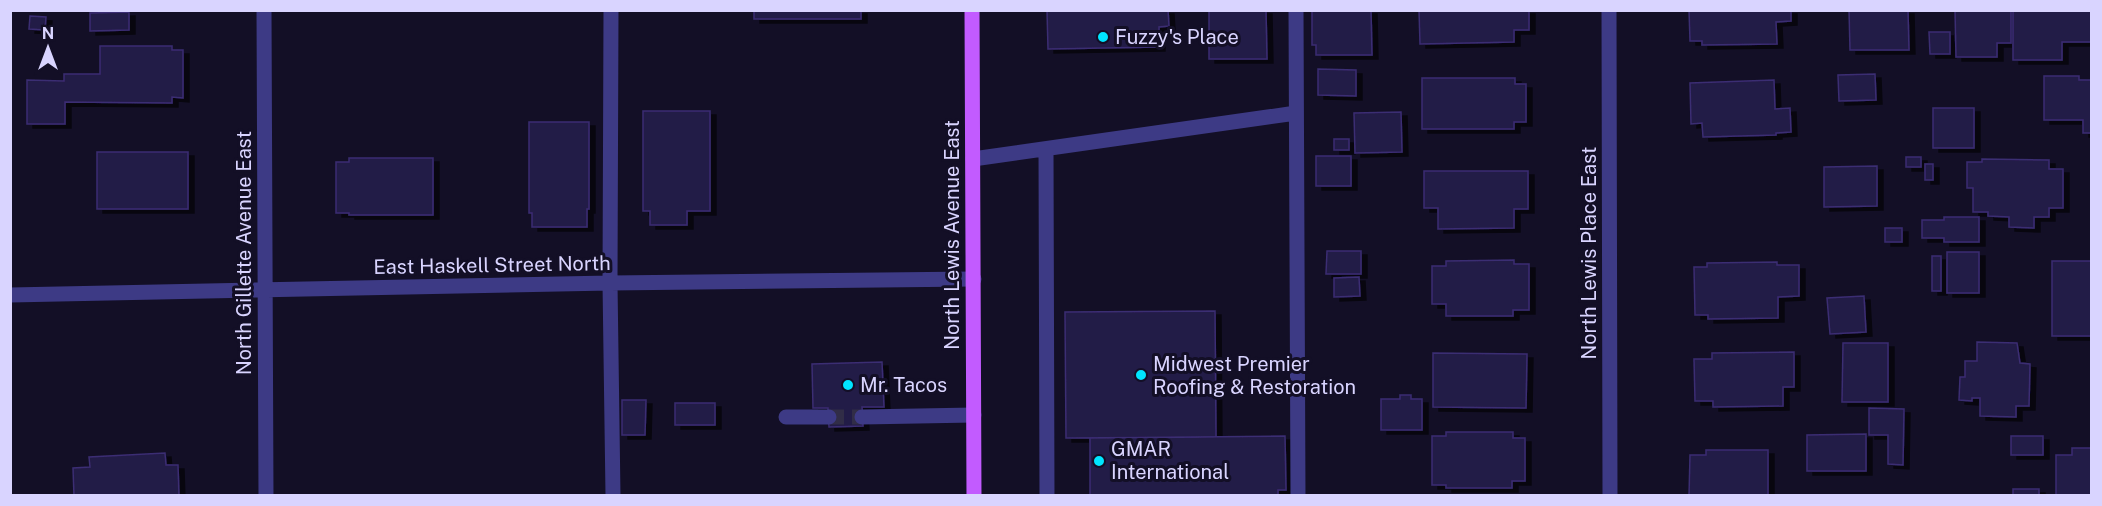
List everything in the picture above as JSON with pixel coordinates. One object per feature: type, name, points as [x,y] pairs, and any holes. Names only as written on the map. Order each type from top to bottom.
[{"type":"main road","name":"North Lewis Avenue East","points":[[972,10],[975,495]]},
{"type":"street","name":"North Gillette Avenue East","points":[[264,10],[266,495]]},
{"type":"street","points":[[611,10],[610,283],[613,495]]},
{"type":"street","points":[[1296,10],[1298,495]]},
{"type":"street","name":"North Lewis Place East","points":[[1609,10],[1610,495]]},
{"type":"street","points":[[973,159],[1296,113]]},
{"type":"street","points":[[1046,149],[1047,495]]},
{"type":"street","name":"East Haskell Street North","points":[[10,295],[610,283],[974,279]]},
{"type":"street","points":[[862,417],[974,415]]},
{"type":"street","points":[[786,417],[829,417]]},
{"type":"building","points":[[754,10],[861,10],[861,19],[754,19]]},
{"type":"building","name":"Fuzzy's Place","points":[[1047,10],[1168,10],[1169,26],[1159,27],[1159,47],[1048,49]]},
{"type":"building","points":[[1209,10],[1266,10],[1267,59],[1209,59]]},
{"type":"building","points":[[1312,10],[1371,10],[1372,55],[1316,55],[1316,45],[1312,45]]},
{"type":"building","points":[[1419,10],[1529,10],[1529,30],[1514,30],[1514,42],[1420,44]]},
{"type":"building","points":[[1689,10],[1791,10],[1791,21],[1776,22],[1777,44],[1702,45],[1702,41],[1690,41]]},
{"type":"building","points":[[1849,10],[1908,10],[1909,50],[1850,50]]},
{"type":"building","points":[[1955,10],[2011,10],[2011,43],[1997,43],[1997,57],[1956,57]]},
{"type":"building","points":[[2013,10],[2092,10],[2092,42],[2062,42],[2062,60],[2013,60]]},
{"type":"building","points":[[129,12],[129,30],[90,31],[90,13]]},
{"type":"building","points":[[30,16],[46,17],[45,30],[29,29]]},
{"type":"building","points":[[1929,32],[1950,32],[1950,54],[1930,54]]},
{"type":"building","points":[[100,46],[172,46],[172,50],[183,50],[183,98],[172,97],[172,103],[65,102],[65,124],[27,124],[27,80],[64,81],[64,74],[100,74]]},
{"type":"building","points":[[1318,69],[1356,70],[1356,96],[1318,95]]},
{"type":"building","points":[[1875,74],[1876,100],[1839,101],[1838,75]]},
{"type":"building","points":[[2044,76],[2079,76],[2079,80],[2092,80],[2092,133],[2083,133],[2083,120],[2044,120]]},
{"type":"building","points":[[1422,78],[1515,78],[1515,84],[1526,84],[1526,122],[1514,122],[1514,129],[1422,129]]},
{"type":"building","points":[[1774,80],[1775,109],[1790,108],[1791,132],[1776,133],[1776,135],[1703,137],[1702,123],[1691,124],[1690,83]]},
{"type":"building","points":[[1933,108],[1974,108],[1974,148],[1933,148]]},
{"type":"building","points":[[643,111],[710,111],[710,211],[687,211],[687,225],[650,225],[650,211],[643,211]]},
{"type":"building","points":[[1401,112],[1402,152],[1355,153],[1354,113]]},
{"type":"building","points":[[529,122],[589,122],[587,227],[532,227],[532,213],[529,213]]},
{"type":"building","points":[[1334,139],[1349,139],[1349,150],[1334,150]]},
{"type":"building","points":[[97,152],[188,152],[188,209],[97,209]]},
{"type":"building","points":[[1316,156],[1351,156],[1351,186],[1316,186]]},
{"type":"building","points":[[1906,157],[1921,157],[1921,167],[1906,167]]},
{"type":"building","points":[[349,158],[433,158],[433,215],[336,213],[336,162],[349,162]]},
{"type":"building","points":[[1982,159],[2049,160],[2049,169],[2063,169],[2063,208],[2049,208],[2049,217],[2034,217],[2034,228],[2009,227],[2009,217],[1988,216],[1988,212],[1973,212],[1973,188],[1967,188],[1967,162],[1982,162]]},
{"type":"building","points":[[1925,164],[1933,164],[1933,180],[1925,180]]},
{"type":"building","points":[[1877,166],[1877,206],[1824,207],[1824,167]]},
{"type":"building","points":[[1424,171],[1528,171],[1528,209],[1514,209],[1514,228],[1438,229],[1438,208],[1424,208]]},
{"type":"building","points":[[1944,217],[1979,217],[1979,242],[1944,242],[1944,238],[1922,238],[1922,220],[1944,220]]},
{"type":"building","points":[[1885,228],[1902,228],[1902,242],[1885,242]]},
{"type":"building","points":[[1327,251],[1361,251],[1361,274],[1326,274]]},
{"type":"building","points":[[1947,252],[1979,252],[1979,293],[1947,293]]},
{"type":"building","points":[[1932,256],[1941,256],[1941,291],[1932,291]]},
{"type":"building","points":[[1514,260],[1514,264],[1529,264],[1529,310],[1513,310],[1513,316],[1446,316],[1446,304],[1432,304],[1432,266],[1446,266],[1446,261]]},
{"type":"building","points":[[2052,261],[2092,261],[2092,336],[2052,336]]},
{"type":"building","points":[[1777,262],[1777,265],[1799,265],[1799,296],[1778,297],[1778,318],[1708,319],[1708,315],[1695,315],[1694,267],[1707,267],[1707,263]]},
{"type":"building","points":[[1359,277],[1360,296],[1334,297],[1334,278]]},
{"type":"building","points":[[1864,296],[1866,332],[1830,334],[1827,298]]},
{"type":"building","name":"Midwest Premier Roofing & Restoration","points":[[1215,311],[1216,437],[1066,438],[1065,312]]},
{"type":"building","points":[[1977,342],[2017,343],[2020,363],[2030,364],[2029,406],[2016,406],[2016,417],[1980,416],[1980,398],[1972,398],[1972,401],[1959,400],[1960,377],[1965,377],[1965,361],[1977,361]]},
{"type":"building","points":[[1843,343],[1888,343],[1888,402],[1842,402]]},
{"type":"building","points":[[1794,352],[1794,387],[1783,387],[1783,406],[1713,407],[1713,401],[1695,401],[1694,359],[1712,359],[1712,353]]},
{"type":"building","points":[[1433,353],[1527,354],[1526,408],[1433,407]]},
{"type":"building","name":"Mr. Tacos","points":[[882,362],[884,407],[862,407],[863,426],[829,427],[828,408],[813,408],[812,364]]},
{"type":"building","points":[[1400,395],[1411,395],[1411,399],[1422,399],[1422,430],[1381,430],[1381,399],[1400,399]]},
{"type":"building","points":[[622,400],[646,400],[645,435],[622,435]]},
{"type":"building","points":[[675,403],[715,403],[715,425],[675,425]]},
{"type":"building","points":[[1869,408],[1904,409],[1903,465],[1888,464],[1888,435],[1869,435]]},
{"type":"building","points":[[1446,432],[1513,432],[1513,438],[1525,438],[1525,481],[1512,481],[1512,488],[1446,488],[1446,485],[1432,485],[1432,436],[1446,436]]},
{"type":"building","points":[[1866,434],[1866,471],[1807,471],[1807,435]]},
{"type":"building","points":[[1285,436],[1286,490],[1278,490],[1278,496],[1090,496],[1090,438]]},
{"type":"building","points":[[2011,436],[2043,436],[2043,455],[2011,455]]},
{"type":"building","points":[[2072,448],[2092,448],[2092,496],[2056,495],[2056,455],[2072,455]]},
{"type":"building","points":[[1706,450],[1768,450],[1768,496],[1689,496],[1690,455],[1706,455]]},
{"type":"building","points":[[165,453],[166,465],[178,465],[179,496],[74,496],[73,468],[90,467],[89,457]]},
{"type":"building","points":[[2013,489],[2039,489],[2039,496],[2013,496]]},
{"type":"tunnel","points":[[829,417],[862,417]]},
{"type":"place","name":"Fuzzy's Place","points":[[1103,37]]},
{"type":"place","name":"Midwest Premier Roofing & Restoration","points":[[1141,375]]},
{"type":"place","name":"Mr. Tacos","points":[[848,385]]},
{"type":"place","name":"GMAR International","points":[[1099,461]]}]
